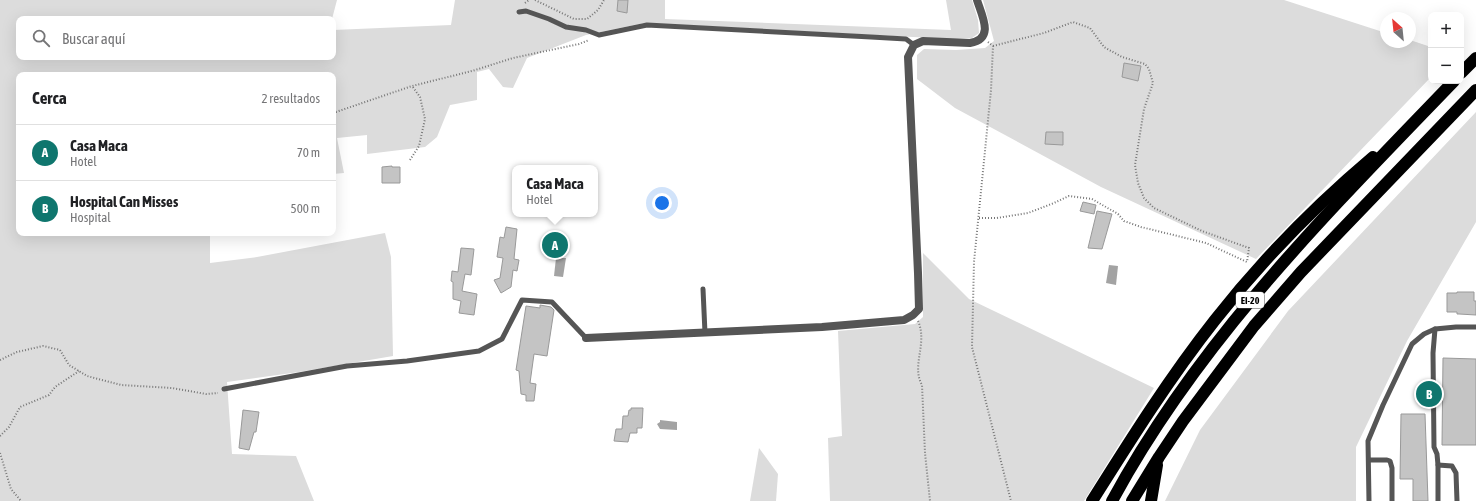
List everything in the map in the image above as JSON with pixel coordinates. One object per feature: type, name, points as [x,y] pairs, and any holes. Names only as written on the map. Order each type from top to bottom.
[{"type":"highway","points":[[1464,70],[1476,58]]},
{"type":"highway","name":"EI-20","points":[[1112,501],[1150,435],[1179,393],[1238,314],[1289,256],[1451,84]]},
{"type":"highway","name":"EI-20","points":[[1132,501],[1183,421],[1225,364],[1296,278],[1476,90]]},
{"type":"highway","points":[[1092,501],[1158,398],[1215,320],[1258,269],[1298,225],[1341,184],[1416,121]]},
{"type":"highway","points":[[1150,501],[1159,457]]},
{"type":"street","points":[[586,338],[822,327],[904,320],[913,315],[919,309],[908,57],[914,45],[923,41],[970,43],[978,42],[983,38],[985,27],[977,0]]},
{"type":"lane","points":[[519,12],[526,11],[566,27],[586,30],[599,35],[647,26],[871,36],[906,39],[914,45]]},
{"type":"lane","points":[[703,289],[705,333]]},
{"type":"lane","points":[[224,389],[347,366],[407,361],[479,351],[502,339],[522,300],[552,302],[586,338]]},
{"type":"lane","points":[[1369,501],[1368,441],[1383,405],[1412,344],[1424,334],[1435,329],[1456,326],[1476,327]]},
{"type":"lane","points":[[1435,329],[1433,353],[1434,447],[1437,454],[1438,465],[1438,501]]},
{"type":"lane","points":[[1368,460],[1390,461],[1392,468],[1392,501]]},
{"type":"lane","points":[[1438,465],[1452,466],[1456,473],[1457,501]]},
{"type":"path","points":[[535,0],[574,18],[588,19],[598,10],[604,0]]},
{"type":"path","points":[[978,218],[997,218],[1028,213],[1069,196],[1092,199],[1118,214],[1124,221],[1141,227],[1206,243],[1247,262],[1249,248],[1202,231],[1154,208],[1144,198],[1138,183],[1135,165],[1144,109],[1153,83],[1149,69],[1145,64],[1122,57],[1104,47],[1090,28],[1073,22],[1044,33],[993,46]]},
{"type":"path","points":[[336,112],[412,86],[472,71],[513,58],[579,44],[599,35]]},
{"type":"path","points":[[983,38],[993,46]]},
{"type":"path","points":[[993,46],[991,90],[974,262],[972,347],[1011,501]]},
{"type":"path","points":[[410,160],[419,146],[425,119],[420,97],[412,86]]},
{"type":"path","points":[[913,315],[918,320],[921,328],[922,347],[918,368],[918,378],[922,385],[925,454],[930,501]]},
{"type":"path","points":[[0,360],[18,352],[43,346],[60,350],[69,365],[86,376],[121,385],[172,388],[206,394],[216,394],[224,389]]},
{"type":"path","points":[[0,436],[9,427],[20,407],[49,395],[55,387],[80,371]]},
{"type":"path","points":[[0,453],[11,489],[21,501]]},
{"type":"shaded area","points":[[0,0],[337,0],[333,16],[16,16],[16,60],[336,60],[336,30],[451,25],[455,0],[665,0],[665,19],[951,30],[946,0],[972,0],[978,20],[979,33],[972,38],[952,39],[644,23],[586,35],[527,58],[513,88],[503,87],[489,69],[477,72],[477,100],[450,105],[437,137],[425,147],[367,154],[367,135],[337,138],[344,173],[336,174],[336,72],[16,72],[16,236],[210,236],[210,263],[257,257],[385,233],[391,257],[393,356],[299,372],[227,382],[232,454],[296,456],[314,501],[0,501]]},
{"type":"shaded area","points":[[983,0],[1284,0],[1380,31],[1380,48],[1416,48],[1416,42],[1428,46],[1428,80],[1256,259],[1101,187],[955,108],[917,79],[917,55],[924,49],[956,50],[985,48],[994,41]]},
{"type":"shaded area","points":[[1476,112],[1476,222],[1407,341],[1356,447],[1356,501],[1165,501],[1200,430],[1288,311]]},
{"type":"shaded area","points":[[923,253],[969,299],[1154,388],[1084,501],[830,501],[828,438],[842,436],[838,331],[915,324],[923,317]]},
{"type":"shaded area","points":[[556,258],[566,258],[563,277],[554,276]]},
{"type":"shaded area","points":[[1109,265],[1118,266],[1116,285],[1106,283]]},
{"type":"shaded area","points":[[660,420],[677,422],[677,430],[660,429],[657,424]]},
{"type":"shaded area","points":[[759,448],[778,474],[776,501],[750,501]]},
{"type":"building","points":[[618,0],[628,0],[627,13],[617,11]]},
{"type":"building","points":[[1124,63],[1141,66],[1138,81],[1122,77]]},
{"type":"building","points":[[1046,132],[1063,132],[1063,145],[1045,144]]},
{"type":"building","points":[[382,167],[400,167],[400,183],[382,183]]},
{"type":"building","points":[[1083,202],[1096,205],[1094,214],[1080,211]]},
{"type":"building","points":[[1097,211],[1112,214],[1102,249],[1088,248]]},
{"type":"building","points":[[506,227],[517,229],[514,259],[519,260],[517,271],[513,270],[511,287],[501,293],[494,280],[500,278],[503,258],[497,257],[500,237],[504,238]]},
{"type":"building","points":[[461,248],[474,249],[471,275],[465,274],[462,291],[477,294],[474,315],[459,313],[461,301],[453,299],[453,282],[451,281],[452,271],[458,272]]},
{"type":"building","points":[[1474,292],[1474,301],[1476,301],[1476,315],[1447,312],[1447,293]]},
{"type":"building","points":[[540,305],[551,307],[554,310],[547,356],[534,354],[530,383],[536,384],[534,401],[526,401],[526,395],[521,394],[519,371],[516,370],[526,306],[540,308]]},
{"type":"building","points":[[1443,358],[1476,359],[1476,445],[1442,445]]},
{"type":"building","points":[[631,408],[643,408],[642,428],[637,428],[637,433],[630,433],[628,442],[614,441],[616,429],[622,429],[623,416],[628,416]]},
{"type":"building","points":[[243,410],[259,412],[256,432],[254,432],[249,450],[239,448]]},
{"type":"building","points":[[1401,414],[1425,414],[1428,501],[1413,501],[1413,479],[1400,479]]},
{"type":"place","name":"Casa Maca","points":[[555,245]]},
{"type":"place","name":"Hospital Can Misses","points":[[1429,394]]}]
